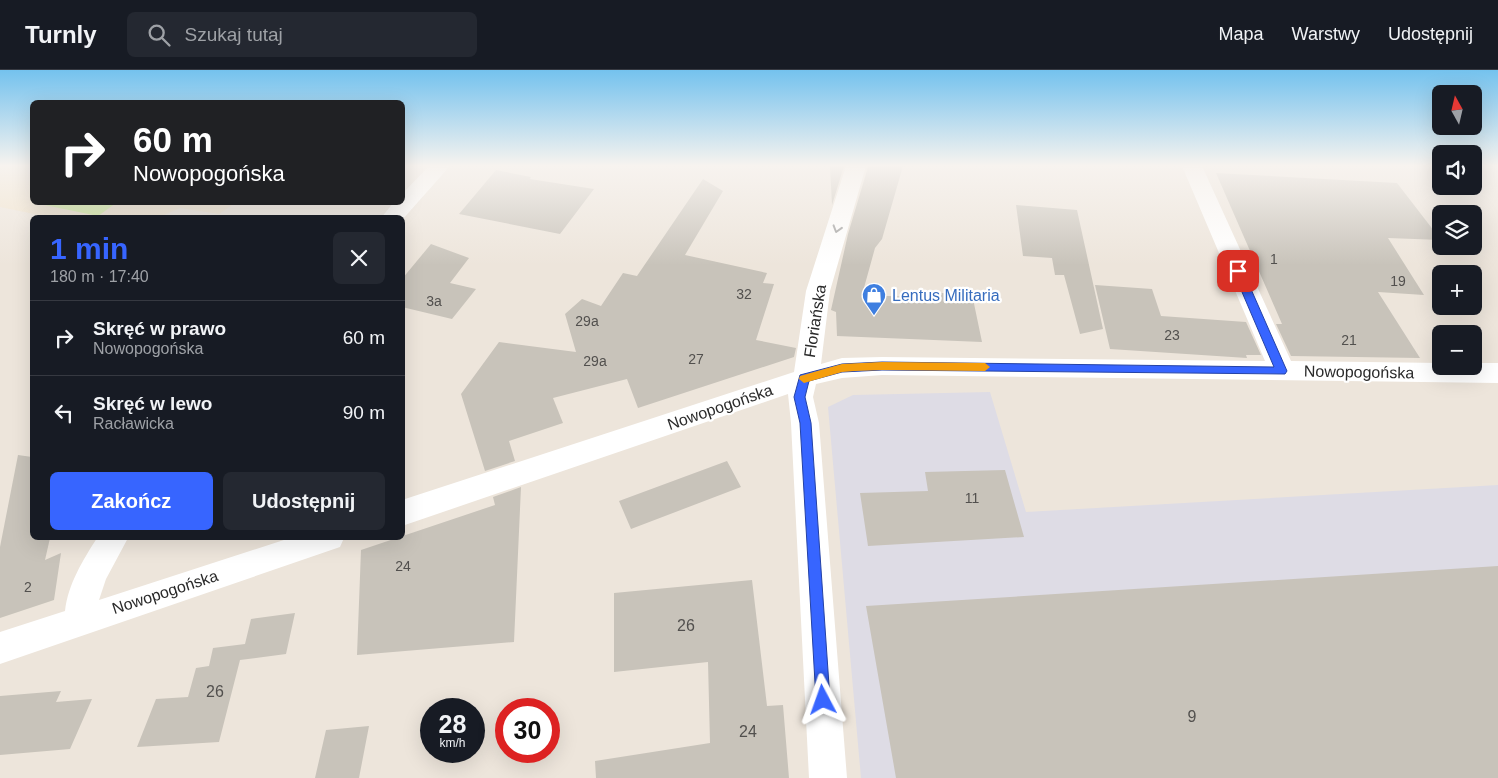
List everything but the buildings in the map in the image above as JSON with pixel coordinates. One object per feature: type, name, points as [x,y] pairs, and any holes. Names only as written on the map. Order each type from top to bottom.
[{"type":"street","name":"Floriańska","points":[[828,778],[805,423],[800,397],[809,362],[818,291],[846,199]]},
{"type":"street","points":[[1207,199],[1282,371]]},
{"type":"street","points":[[395,215],[404,205]]},
{"type":"street","name":"Nowopogońska","points":[[405,512],[804,378],[842,368],[882,366],[1498,373]]},
{"type":"street","points":[[81,620],[84,597],[92,574],[112,540]]},
{"type":"street","name":"Nowopogońska","points":[[0,648],[323,540]]},
{"type":"shaded area","points":[[0,199],[30,199],[30,205],[232,205],[219,214],[180,208],[164,215],[39,215],[0,207]]},
{"type":"shaded area","points":[[990,392],[1026,512],[1498,485],[1498,778],[861,778],[828,407],[853,395]]},
{"type":"green space","points":[[45,205],[113,205],[99,215]]},
{"type":"slow traffic","points":[[804,379],[842,368],[855,367],[985,367]]},
{"type":"place","name":"Lentus Militaria","points":[[874,316]]},
{"type":"route","points":[[823,700],[805,423],[800,397],[804,378],[842,368],[882,366],[1282,371],[1238,271]]}]
